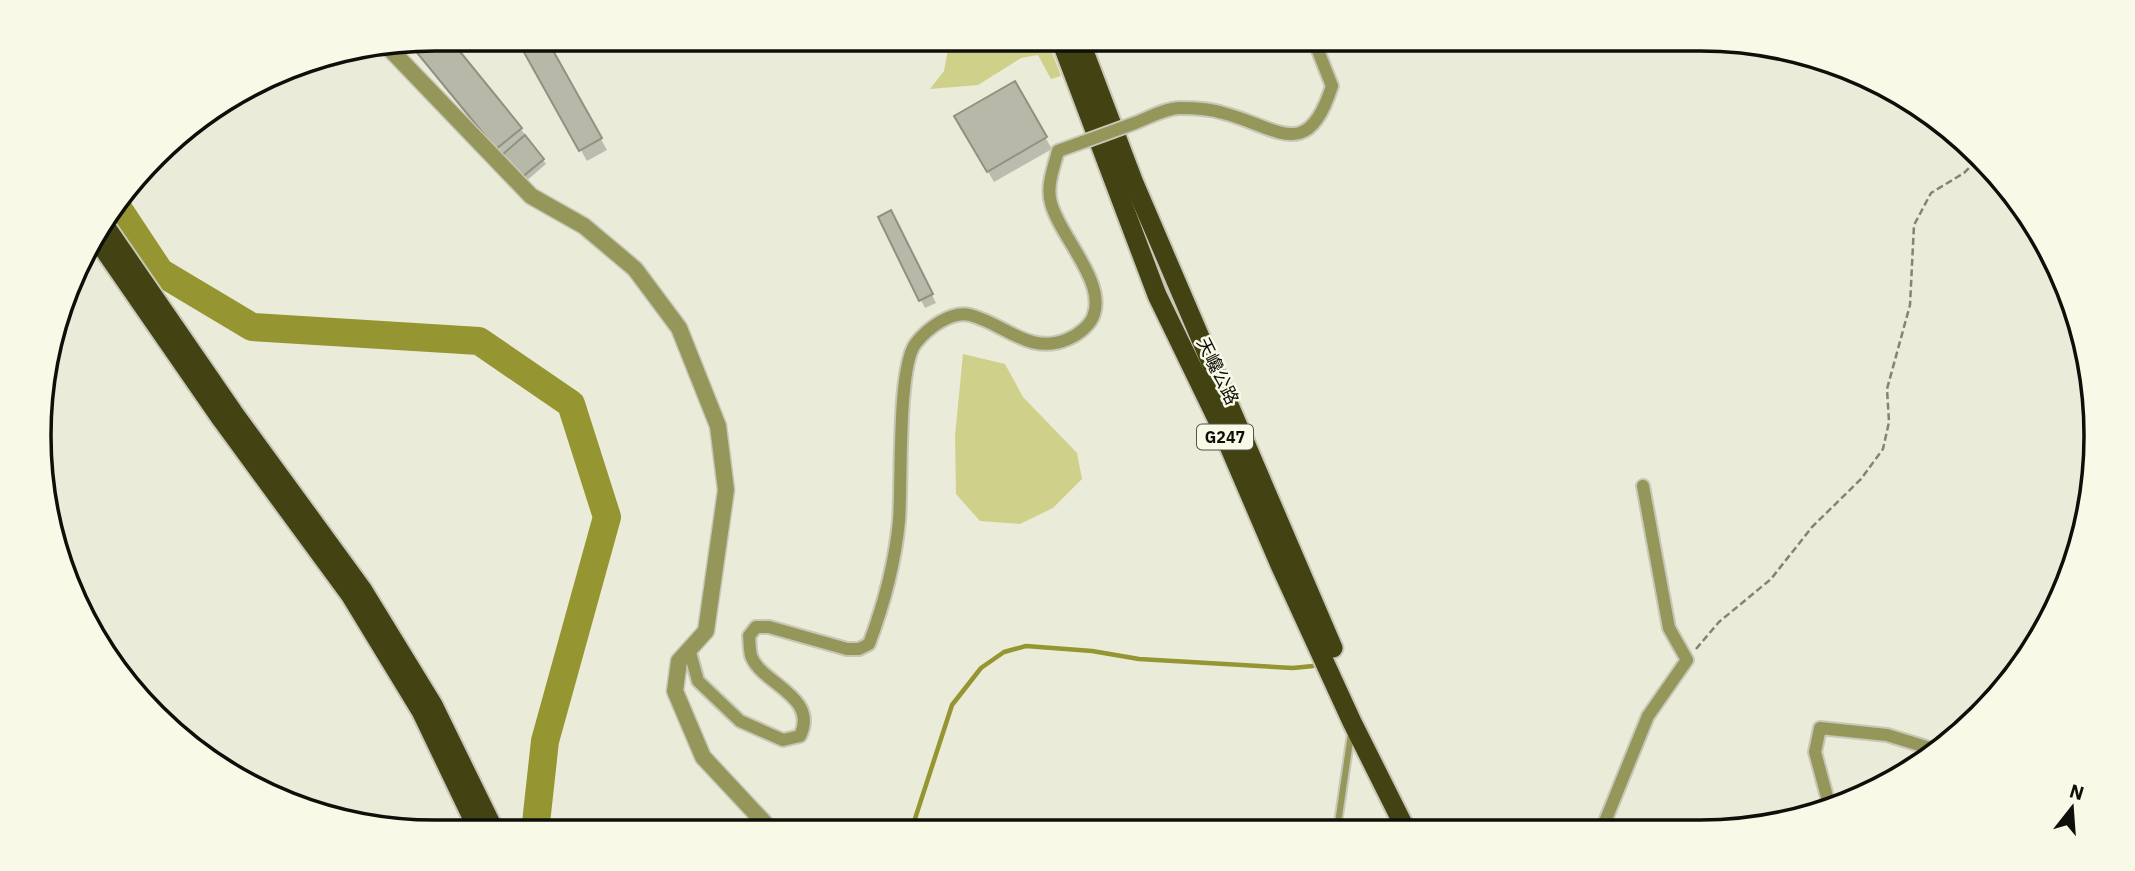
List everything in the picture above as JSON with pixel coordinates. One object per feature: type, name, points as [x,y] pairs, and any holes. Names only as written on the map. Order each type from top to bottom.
[{"type":"highway","name":"天巉公路","points":[[1065,51],[1157,295],[1220,425],[1352,722],[1401,820]]},
{"type":"highway","name":"天巉公路","points":[[1084,51],[1134,183],[1297,569],[1411,820]]},
{"type":"highway","points":[[109,232],[228,416],[351,596],[421,711],[473,820]]},
{"type":"highway","points":[[101,245],[228,416],[362,589],[433,705],[489,820]]},
{"type":"street","points":[[690,649],[698,681],[740,721],[783,740],[800,736],[805,725],[803,713],[788,693],[752,660],[749,636],[756,627],[768,627],[847,649],[859,649],[869,644],[886,597],[899,522],[910,351],[917,341],[944,318],[968,314],[1009,335],[1043,346],[1055,345],[1077,335],[1093,317],[1096,305],[1091,281],[1051,203],[1049,187],[1058,151],[1177,108],[1223,113],[1278,134],[1289,135],[1310,128],[1325,109],[1332,86],[1318,51]]},
{"type":"street","points":[[393,53],[531,196],[584,226],[635,269],[679,328],[718,426],[726,490],[706,631],[679,661],[674,691],[703,757],[762,820]]},
{"type":"street","points":[[1606,820],[1648,716],[1686,660],[1669,628],[1643,486]]},
{"type":"street","points":[[1827,798],[1815,752],[1820,728],[1887,735],[1925,747]]},
{"type":"lane","points":[[1338,820],[1352,722]]},
{"type":"path","points":[[1686,660],[1719,622],[1771,579],[1812,527],[1861,479],[1883,449],[1889,422],[1888,389],[1892,367],[1910,305],[1914,225],[1931,193],[1964,173],[1973,164]]},
{"type":"green space","points":[[948,51],[1052,51],[1061,76],[1051,79],[1038,55],[1021,58],[978,85],[930,89],[944,71]]},
{"type":"green space","points":[[963,354],[1005,364],[1023,397],[1077,453],[1082,479],[1053,508],[1020,524],[980,521],[956,494],[955,436]]},
{"type":"building","points":[[460,51],[522,128],[496,149],[416,52]]},
{"type":"building","points":[[523,51],[553,51],[602,138],[579,151]]},
{"type":"building","points":[[1015,81],[1047,137],[987,172],[954,116]]},
{"type":"building","points":[[525,135],[544,159],[521,178],[502,155]]},
{"type":"building","points":[[891,210],[933,294],[919,301],[878,217]]},
{"type":"waterway","points":[[121,214],[160,272],[252,327],[479,341],[571,404],[607,517],[545,741],[536,820]]},
{"type":"waterway","points":[[915,820],[952,705],[981,668],[1004,652],[1026,646],[1092,651],[1139,659],[1293,668],[1313,666]]}]
